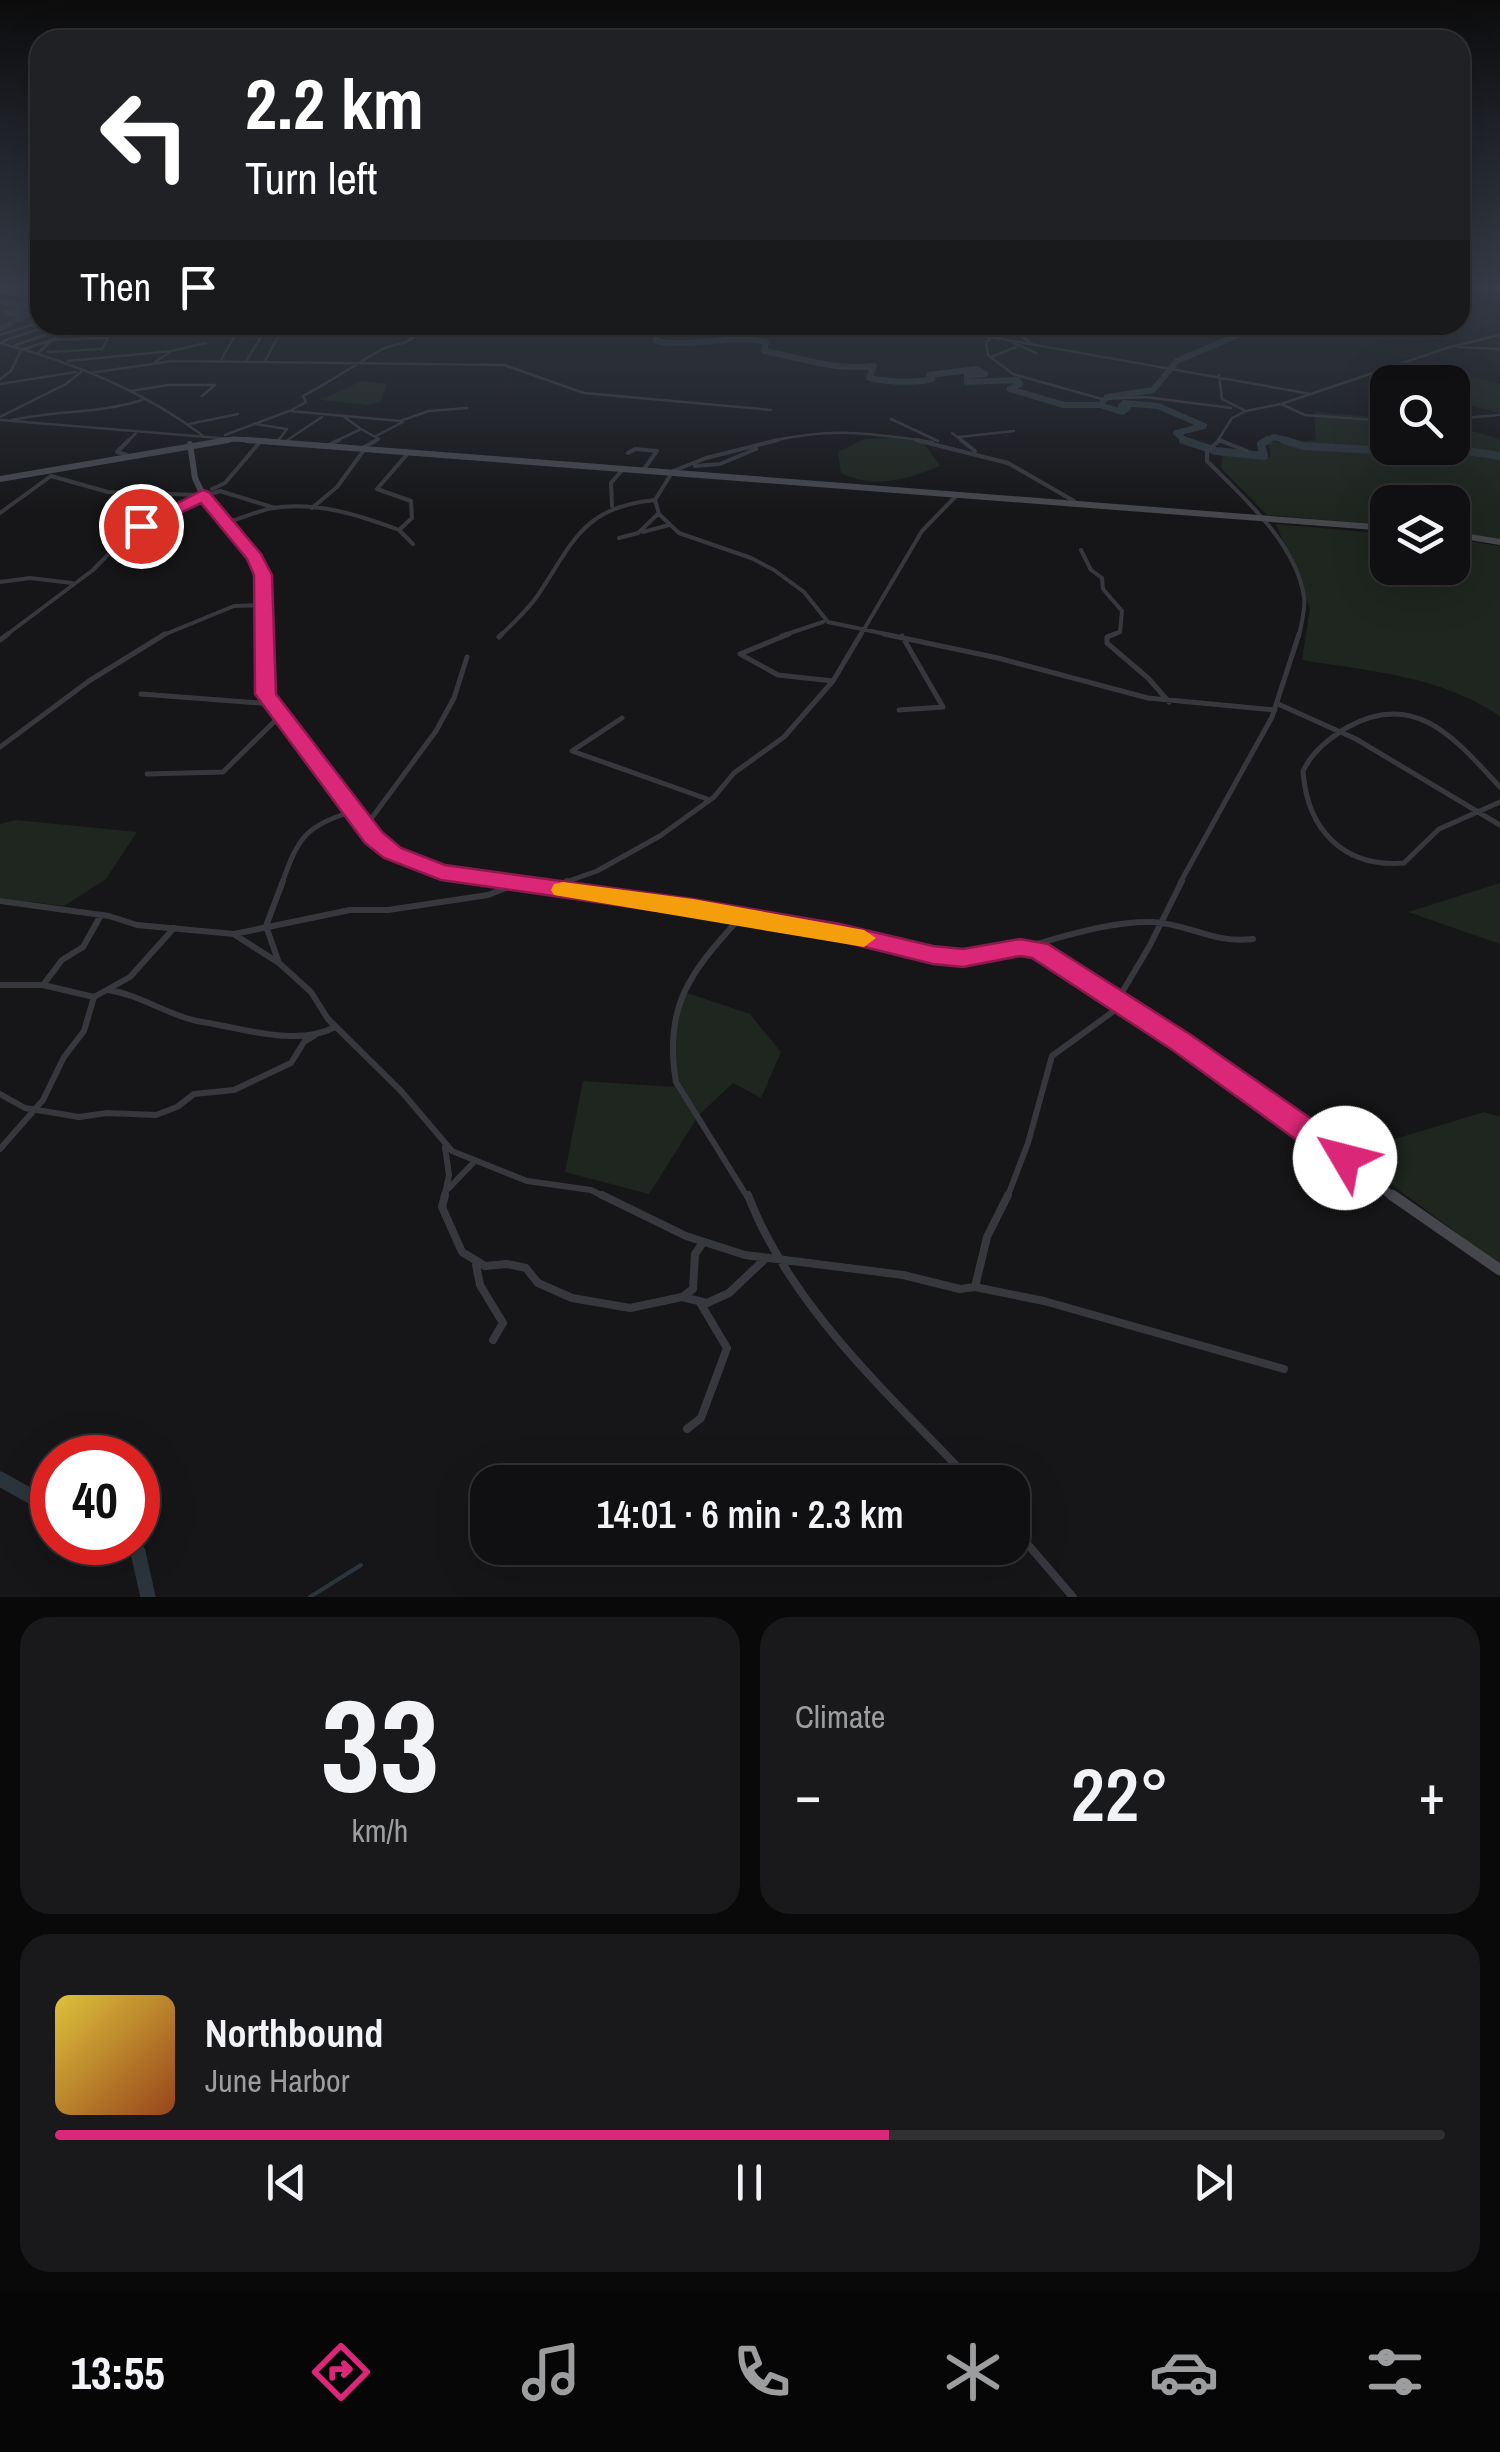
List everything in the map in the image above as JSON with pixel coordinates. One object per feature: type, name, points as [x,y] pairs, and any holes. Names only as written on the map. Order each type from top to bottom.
[{"type":"street","points":[[70,364],[189,424],[205,439]]},
{"type":"street","points":[[0,382],[149,364]]},
{"type":"street","points":[[223,437],[306,402],[306,394],[360,364]]},
{"type":"street","points":[[453,364],[504,365],[584,393],[770,410]]},
{"type":"street","points":[[999,364],[1013,374],[1102,399],[1145,396],[1251,410]]},
{"type":"street","points":[[1140,364],[1312,394]]},
{"type":"street","points":[[976,1287],[987,1237],[1000,1215],[1028,1144],[1052,1056],[1121,1001],[1190,862],[1276,707],[1299,654],[1304,597],[1294,572],[1259,517],[1207,461],[1209,449],[1232,418],[1401,364]]},
{"type":"street","points":[[0,418],[85,372]]},
{"type":"street","points":[[1219,376],[1216,388],[1232,408]]},
{"type":"street","points":[[128,392],[168,385],[215,384],[202,396]]},
{"type":"street","points":[[9,421],[43,412],[107,411],[142,400]]},
{"type":"street","points":[[1281,404],[1304,416],[1370,420]]},
{"type":"street","points":[[43,412],[48,406]]},
{"type":"street","points":[[340,415],[376,436],[422,413],[467,408]]},
{"type":"street","points":[[290,410],[405,420]]},
{"type":"street","points":[[7,413],[22,416]]},
{"type":"street","points":[[189,424],[238,414]]},
{"type":"street","points":[[282,441],[324,415]]},
{"type":"street","points":[[1470,417],[1500,415]]},
{"type":"street","points":[[0,418],[205,439],[282,441],[1370,526]]},
{"type":"street","points":[[891,419],[946,444],[1008,463],[1074,501]]},
{"type":"street","points":[[252,423],[288,429],[282,441]]},
{"type":"street","points":[[330,445],[360,428]]},
{"type":"street","points":[[825,621],[808,596],[763,564],[683,535],[669,525],[658,514],[655,500],[673,471],[710,457],[802,434],[841,430],[946,444]]},
{"type":"street","points":[[127,455],[117,452],[139,431]]},
{"type":"street","points":[[959,437],[1014,432]]},
{"type":"street","points":[[952,433],[977,453]]},
{"type":"street","points":[[311,509],[337,487],[365,448],[378,440],[376,436]]},
{"type":"street","points":[[0,479],[205,439],[234,439]]},
{"type":"street","points":[[0,640],[106,559],[135,529],[225,484],[262,440]]},
{"type":"street","points":[[1219,440],[1247,451]]},
{"type":"street","points":[[190,444],[195,478],[261,567],[264,686],[273,704],[366,827],[393,853],[423,867],[840,933],[943,957],[972,958],[1094,928],[1162,923],[1228,942],[1253,939]]},
{"type":"street","points":[[687,467],[720,464],[764,445]]},
{"type":"street","points":[[628,453],[636,449],[658,451],[644,469]]},
{"type":"street","points":[[399,530],[412,518],[411,501],[378,489],[410,451]]},
{"type":"street","points":[[612,506],[611,483],[626,467]]},
{"type":"street","points":[[0,513],[60,468]]},
{"type":"street","points":[[51,476],[108,492],[226,492],[275,508],[364,517],[399,530],[413,544]]},
{"type":"street","points":[[554,889],[660,836],[710,800],[734,773],[784,737],[833,682],[922,531],[959,492]]},
{"type":"street","points":[[499,636],[537,596],[580,526],[612,506],[655,500]]},
{"type":"street","points":[[227,522],[275,508]]},
{"type":"street","points":[[638,533],[658,514]]},
{"type":"street","points":[[618,538],[669,525]]},
{"type":"street","points":[[1470,537],[1500,542]]},
{"type":"street","points":[[1081,550],[1091,570],[1102,578],[1102,589],[1122,610],[1120,632],[1106,637],[1107,643],[1135,671],[1158,684],[1169,702]]},
{"type":"street","points":[[0,582],[30,578],[74,583]]},
{"type":"street","points":[[0,747],[134,652],[176,628],[231,606],[264,606]]},
{"type":"street","points":[[833,682],[778,675],[740,654],[750,645],[776,641],[825,621],[902,636],[1169,702],[1276,707],[1341,731],[1500,826]]},
{"type":"street","points":[[899,710],[943,706],[902,636]]},
{"type":"street","points":[[366,827],[436,731],[454,698],[466,658]]},
{"type":"street","points":[[141,694],[273,704]]},
{"type":"street","points":[[1500,787],[1432,720],[1420,715],[1373,713],[1341,731],[1306,763],[1304,783],[1312,818],[1356,856],[1376,863],[1404,864],[1439,829],[1500,802]]},
{"type":"street","points":[[147,774],[226,770],[281,714]]},
{"type":"street","points":[[622,718],[572,751],[710,800]]},
{"type":"street","points":[[279,963],[266,926],[296,844],[316,823],[354,811]]},
{"type":"street","points":[[0,901],[101,915],[137,925],[234,934],[350,910],[388,910],[488,895],[516,884]]},
{"type":"street","points":[[43,985],[62,960],[83,947],[101,915]]},
{"type":"street","points":[[740,918],[716,944],[678,998],[673,1068],[679,1087],[744,1186],[759,1226],[780,1261],[845,1347],[956,1465]]},
{"type":"street","points":[[0,1149],[36,1110],[64,1057],[84,1031],[94,997],[130,977],[174,928]]},
{"type":"street","points":[[234,934],[279,963],[311,992],[334,1027],[401,1091],[444,1144],[473,1162],[536,1184],[591,1190],[703,1242],[767,1259],[903,1275],[960,1289],[976,1287],[1044,1301],[1284,1370]]},
{"type":"street","points":[[1026,947],[1046,952],[1121,1001],[1305,1129],[1448,1238],[1500,1270]]},
{"type":"street","points":[[0,985],[43,985],[94,997]]},
{"type":"street","points":[[104,990],[138,995],[188,1020],[314,1036]]},
{"type":"street","points":[[0,1094],[20,1106],[79,1118],[101,1113],[164,1113],[194,1094],[234,1090],[292,1063],[304,1042],[334,1027]]},
{"type":"street","points":[[444,1144],[449,1175],[442,1207],[462,1252],[485,1266],[530,1270],[538,1283],[572,1298],[624,1308],[682,1296],[707,1302],[724,1296],[767,1259]]},
{"type":"street","points":[[446,1192],[473,1162]]},
{"type":"street","points":[[682,1296],[693,1289],[695,1254],[703,1242]]},
{"type":"street","points":[[474,1262],[480,1286],[503,1322],[493,1340]]},
{"type":"street","points":[[687,1429],[701,1418],[728,1346],[696,1298]]},
{"type":"street","points":[[1030,1547],[1073,1597]]},
{"type":"shaded area","points":[[1470,378],[1500,383],[1500,413],[1470,405]]},
{"type":"shaded area","points":[[362,381],[387,384],[380,402],[369,405],[320,400]]},
{"type":"shaded area","points":[[1314,412],[1370,417],[1370,465],[1470,465],[1470,432],[1500,439],[1500,540],[1470,535],[1470,485],[1370,485],[1370,524],[1267,515],[1221,468],[1223,454],[1270,457],[1269,440],[1285,444],[1316,440]]},
{"type":"shaded area","points":[[864,439],[923,442],[940,466],[879,482],[841,473],[838,452]]},
{"type":"shaded area","points":[[1276,524],[1370,532],[1370,585],[1470,585],[1470,542],[1500,546],[1500,716],[1477,702],[1429,683],[1302,660],[1310,608]]},
{"type":"shaded area","points":[[16,820],[137,832],[106,879],[64,906],[0,898],[0,824]]},
{"type":"shaded area","points":[[1500,883],[1500,944],[1408,912]]},
{"type":"shaded area","points":[[684,992],[750,1014],[781,1052],[761,1098],[733,1083],[699,1115],[649,1194],[565,1172],[583,1081],[674,1087],[674,1019]]},
{"type":"shaded area","points":[[1484,1112],[1500,1117],[1500,1265],[1349,1153]]},
{"type":"waterway","points":[[825,364],[874,366],[869,378],[908,382],[977,369],[985,374],[967,376],[967,382],[1018,380],[1020,384],[1010,389],[1064,405],[1100,405],[1122,412],[1128,408],[1121,406],[1124,403],[1158,406],[1204,426],[1176,433],[1186,441]]},
{"type":"waterway","points":[[1102,403],[1107,397],[1153,390],[1175,364]]},
{"type":"waterway","points":[[1268,440],[1274,437],[1292,442]]},
{"type":"waterway","points":[[1186,441],[1216,451],[1264,456],[1261,444],[1268,440]]},
{"type":"waterway","points":[[1264,442],[1268,440]]},
{"type":"waterway","points":[[1284,440],[1303,446],[1372,450],[1416,460],[1457,459],[1453,449],[1500,456]]},
{"type":"waterway","points":[[0,1479],[30,1496]]},
{"type":"waterway","points":[[141,1565],[148,1597]]},
{"type":"waterway","points":[[310,1597],[361,1565]]},
{"type":"slow traffic","points":[[563,890],[864,938]]},
{"type":"route","points":[[141,526],[178,504],[203,495],[255,558],[263,575],[266,694],[374,838],[393,853],[441,872],[824,930],[933,955],[963,958],[1020,947],[1046,952],[1345,1158]]}]
